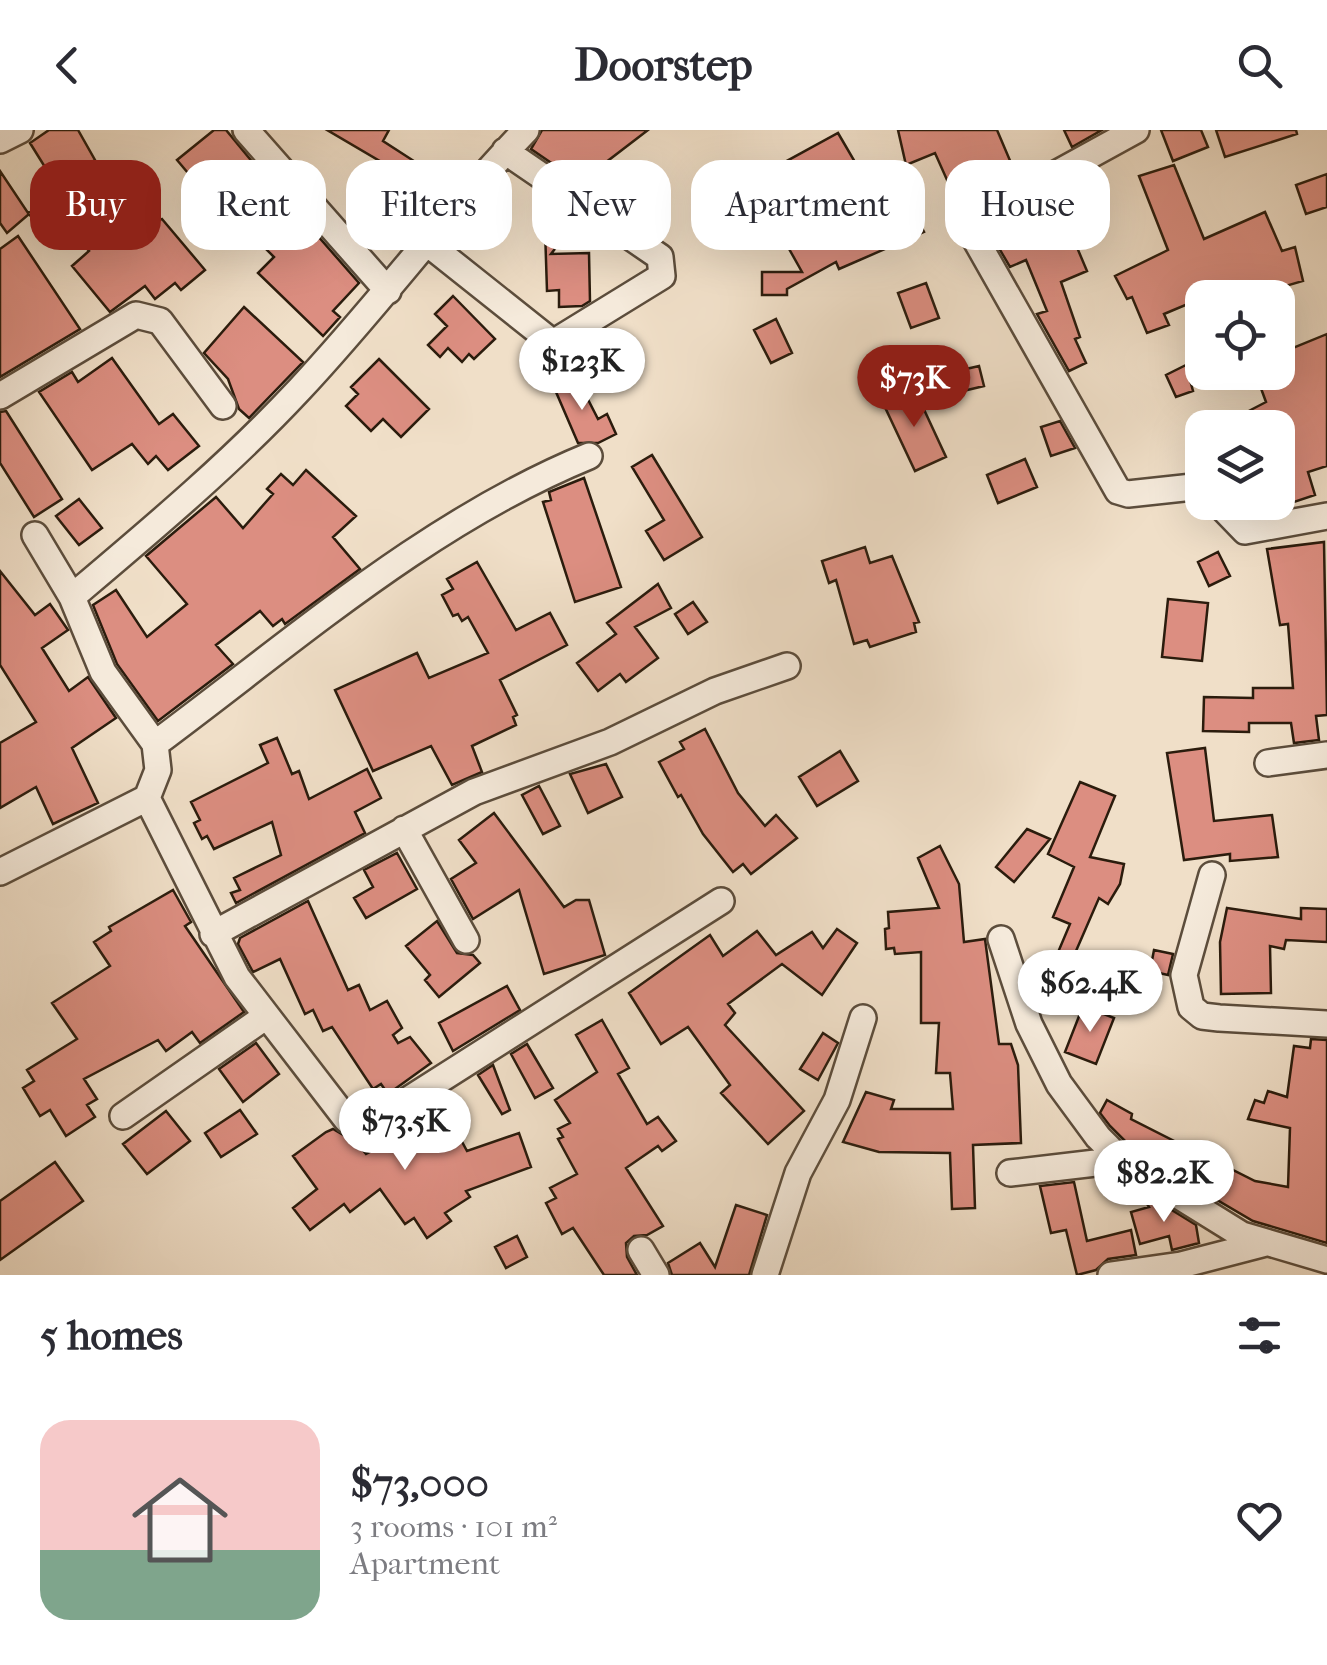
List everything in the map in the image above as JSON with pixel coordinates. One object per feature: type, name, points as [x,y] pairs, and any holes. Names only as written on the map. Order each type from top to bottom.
[{"type":"street","points":[[0,140],[20,130]]},
{"type":"street","points":[[246,130],[388,291]]},
{"type":"street","points":[[498,160],[526,130]]},
{"type":"street","points":[[1136,130],[985,213],[970,228],[1118,491],[1128,494],[1185,488]]},
{"type":"street","points":[[436,250],[553,343],[662,276],[664,263],[660,256],[505,152]]},
{"type":"street","points":[[72,596],[180,506],[298,392],[420,250]]},
{"type":"street","points":[[0,396],[136,315],[146,314],[160,320],[223,406]]},
{"type":"street","points":[[155,744],[436,535],[528,482],[590,456]]},
{"type":"street","points":[[1234,520],[1245,531],[1327,516]]},
{"type":"street","points":[[0,872],[147,798],[158,770],[155,744],[103,672],[72,596],[35,535]]},
{"type":"street","points":[[212,934],[474,792],[610,742],[715,691],[787,666]]},
{"type":"street","points":[[1268,764],[1327,755]]},
{"type":"street","points":[[147,798],[212,934],[264,1017],[347,1120],[364,1128],[722,901]]},
{"type":"street","points":[[404,828],[466,940]]},
{"type":"street","points":[[1212,874],[1184,975],[1191,1007],[1202,1016],[1327,1024]]},
{"type":"street","points":[[1001,939],[1029,1024],[1059,1084],[1122,1160],[1242,1235],[1327,1260]]},
{"type":"street","points":[[123,1116],[264,1017]]},
{"type":"street","points":[[765,1275],[798,1173],[837,1100],[863,1018]]},
{"type":"street","points":[[1010,1173],[1122,1160]]},
{"type":"street","points":[[1111,1275],[1180,1266],[1266,1243]]},
{"type":"street","points":[[642,1250],[656,1275]]},
{"type":"building","points":[[49,130],[78,130],[95,160],[41,160],[30,143]]},
{"type":"building","points":[[214,130],[226,130],[251,160],[181,160],[181,165],[177,160]]},
{"type":"building","points":[[327,130],[389,130],[383,141],[412,160],[378,160]]},
{"type":"building","points":[[542,130],[648,130],[609,160],[547,160],[531,149]]},
{"type":"building","points":[[898,130],[997,130],[1010,160],[945,160],[945,175],[935,153],[905,160]]},
{"type":"building","points":[[1064,130],[1102,130],[1072,147]]},
{"type":"building","points":[[1161,130],[1201,130],[1208,147],[1173,161]]},
{"type":"building","points":[[1216,130],[1296,130],[1297,134],[1225,157]]},
{"type":"building","points":[[838,133],[854,160],[788,160]]},
{"type":"building","points":[[1174,165],[1204,239],[1265,212],[1282,251],[1295,247],[1303,281],[1185,280],[1185,305],[1164,314],[1169,325],[1147,333],[1132,297],[1127,299],[1115,276],[1168,250],[1139,176]]},
{"type":"building","points":[[0,171],[30,215],[7,233],[0,223]]},
{"type":"building","points":[[1327,174],[1327,207],[1306,214],[1296,185]]},
{"type":"building","points":[[162,219],[181,242],[181,250],[188,250],[205,270],[181,290],[175,283],[155,299],[145,286],[110,312],[72,266],[89,251],[161,250]]},
{"type":"building","points":[[18,236],[80,329],[0,377],[0,249]]},
{"type":"building","points":[[326,245],[359,283],[333,311],[340,317],[323,336],[258,273],[274,257],[267,250],[326,250]]},
{"type":"building","points":[[546,250],[554,250],[551,254],[589,253],[590,301],[582,306],[559,307],[559,290],[547,291]]},
{"type":"building","points":[[790,250],[883,250],[839,269],[836,262],[787,289],[787,295],[762,295],[762,272],[802,272]]},
{"type":"building","points":[[1000,250],[1078,250],[1087,271],[1061,282],[1080,337],[1075,339],[1086,363],[1069,371],[1037,314],[1047,311],[1026,260],[1010,267]]},
{"type":"building","points":[[926,283],[939,318],[911,328],[898,293]]},
{"type":"building","points":[[453,296],[495,339],[474,359],[469,354],[462,362],[448,348],[440,357],[428,345],[447,326],[435,314]]},
{"type":"building","points":[[244,307],[303,362],[249,418],[239,409],[228,379],[204,353]]},
{"type":"building","points":[[776,319],[792,353],[771,363],[754,330]]},
{"type":"building","points":[[1327,334],[1327,466],[1308,472],[1315,495],[1295,502],[1295,410],[1251,410],[1266,402],[1262,390],[1295,390],[1295,347]]},
{"type":"building","points":[[112,358],[159,424],[173,414],[199,446],[168,470],[156,456],[148,464],[132,444],[92,470],[39,392],[72,372],[78,382]]},
{"type":"building","points":[[379,359],[429,409],[401,437],[383,419],[371,431],[346,406],[358,394],[351,387]]},
{"type":"building","points":[[979,366],[984,386],[959,392],[953,372]]},
{"type":"building","points":[[1185,366],[1185,390],[1193,391],[1176,397],[1166,375]]},
{"type":"building","points":[[575,374],[598,419],[607,414],[616,434],[598,443],[578,443],[553,385]]},
{"type":"building","points":[[914,388],[946,457],[915,471],[883,403]]},
{"type":"building","points":[[6,411],[62,499],[34,517],[0,463],[0,412]]},
{"type":"building","points":[[1060,421],[1075,448],[1051,456],[1041,427]]},
{"type":"building","points":[[652,455],[702,537],[664,560],[646,531],[664,520],[632,467]]},
{"type":"building","points":[[1025,459],[1037,487],[998,503],[987,475]]},
{"type":"building","points":[[306,470],[356,516],[333,537],[360,569],[285,624],[282,619],[273,626],[260,611],[216,645],[233,664],[158,721],[117,664],[93,605],[116,590],[147,637],[187,604],[146,556],[216,497],[243,528],[273,494],[267,489],[281,474],[293,485]]},
{"type":"building","points":[[584,478],[621,587],[575,602],[543,502],[551,500],[549,492]]},
{"type":"building","points":[[79,499],[102,528],[79,545],[56,516]]},
{"type":"building","points":[[1324,542],[1327,715],[1316,716],[1319,740],[1294,743],[1291,723],[1249,723],[1249,732],[1203,731],[1204,697],[1253,698],[1253,688],[1293,688],[1288,624],[1280,625],[1267,549]]},
{"type":"building","points":[[865,547],[870,563],[892,556],[919,622],[914,623],[916,632],[870,647],[867,640],[854,644],[836,580],[829,583],[822,561]]},
{"type":"building","points":[[1218,552],[1230,576],[1209,586],[1198,562]]},
{"type":"building","points":[[477,562],[516,630],[550,613],[567,645],[500,680],[517,715],[513,717],[516,725],[472,746],[482,772],[452,785],[431,746],[373,771],[335,690],[417,653],[429,678],[488,653],[468,617],[462,621],[458,614],[453,616],[442,595],[453,589],[447,579]]},
{"type":"building","points":[[0,571],[35,615],[50,604],[68,630],[42,648],[69,691],[88,677],[116,718],[72,748],[98,803],[53,824],[36,787],[0,808],[0,743],[36,722],[0,665]]},
{"type":"building","points":[[658,584],[671,608],[635,627],[658,658],[626,682],[620,674],[598,691],[577,663],[616,634],[607,623]]},
{"type":"building","points":[[1168,599],[1208,603],[1202,661],[1162,657]]},
{"type":"building","points":[[693,602],[707,622],[688,634],[675,614]]},
{"type":"building","points":[[705,729],[738,793],[765,826],[776,815],[797,838],[751,874],[743,864],[733,872],[703,834],[681,795],[678,797],[659,762],[684,749],[680,742]]},
{"type":"building","points":[[277,738],[292,774],[299,771],[309,799],[367,769],[381,798],[355,812],[365,833],[236,903],[231,893],[240,890],[234,878],[281,855],[272,822],[214,849],[207,836],[202,839],[194,823],[200,820],[191,802],[268,763],[260,745]]},
{"type":"building","points":[[1205,748],[1214,821],[1272,815],[1278,857],[1230,861],[1230,854],[1184,860],[1167,753]]},
{"type":"building","points":[[840,751],[858,781],[817,806],[799,777]]},
{"type":"building","points":[[606,764],[622,797],[588,813],[570,774]]},
{"type":"building","points":[[1080,782],[1115,796],[1090,857],[1124,864],[1120,884],[1108,904],[1099,898],[1076,951],[1085,960],[1074,987],[1048,976],[1070,924],[1053,917],[1074,867],[1048,854]]},
{"type":"building","points":[[539,786],[560,826],[543,834],[522,795]]},
{"type":"building","points":[[494,813],[564,907],[576,900],[589,900],[605,955],[544,974],[519,890],[473,919],[451,879],[476,863],[459,840]]},
{"type":"building","points":[[1027,829],[1050,839],[1014,882],[996,867]]},
{"type":"building","points":[[940,846],[959,884],[964,942],[985,939],[999,1044],[1011,1044],[1018,1065],[1021,1143],[973,1145],[975,1208],[952,1209],[950,1153],[879,1152],[843,1142],[866,1092],[894,1100],[891,1109],[953,1109],[950,1073],[936,1073],[939,1023],[921,1023],[921,952],[895,954],[894,948],[886,949],[885,929],[889,928],[888,912],[939,908],[918,858]]},
{"type":"building","points":[[397,853],[417,889],[366,918],[354,898],[373,887],[364,870]]},
{"type":"building","points":[[173,890],[191,922],[185,926],[244,1012],[200,1043],[192,1032],[166,1051],[158,1040],[84,1079],[97,1099],[87,1105],[95,1117],[66,1136],[50,1110],[40,1116],[23,1088],[34,1081],[27,1070],[77,1039],[52,1003],[110,966],[94,942],[111,931],[109,927]]},
{"type":"building","points":[[308,901],[348,990],[359,985],[370,1010],[387,1001],[402,1028],[393,1035],[398,1043],[410,1037],[431,1063],[388,1094],[381,1084],[373,1089],[332,1027],[323,1031],[313,1010],[305,1014],[280,959],[253,972],[238,944],[240,938]]},
{"type":"building","points":[[1227,908],[1301,919],[1301,908],[1327,909],[1327,942],[1286,940],[1284,949],[1270,946],[1271,993],[1221,994],[1220,942]]},
{"type":"building","points":[[437,921],[457,953],[473,955],[480,963],[439,997],[425,980],[430,975],[406,946]]},
{"type":"building","points":[[837,929],[857,943],[822,995],[782,964],[728,1004],[735,1013],[725,1025],[804,1111],[768,1144],[721,1093],[730,1085],[688,1027],[661,1044],[629,993],[710,935],[723,956],[757,931],[776,955],[812,932],[823,948]]},
{"type":"building","points":[[1154,950],[1173,954],[1168,975],[1150,971]]},
{"type":"building","points":[[507,986],[520,1010],[453,1051],[439,1023]]},
{"type":"building","points":[[1083,1006],[1114,1018],[1096,1064],[1065,1052]]},
{"type":"building","points":[[602,1020],[629,1068],[618,1074],[647,1124],[658,1117],[676,1141],[662,1151],[658,1146],[626,1168],[663,1226],[647,1235],[634,1236],[626,1243],[627,1257],[637,1275],[604,1275],[573,1228],[562,1234],[546,1203],[556,1198],[550,1188],[577,1174],[558,1139],[563,1137],[558,1129],[570,1123],[555,1100],[597,1072],[576,1035]]},
{"type":"building","points":[[823,1033],[838,1043],[818,1080],[800,1069]]},
{"type":"building","points":[[1311,1039],[1327,1040],[1327,1243],[1253,1221],[1190,1184],[1198,1169],[1210,1175],[1217,1162],[1255,1181],[1288,1187],[1290,1128],[1248,1119],[1255,1100],[1264,1103],[1268,1091],[1287,1097],[1294,1046],[1310,1048]]},
{"type":"building","points":[[256,1043],[279,1074],[243,1102],[219,1069]]},
{"type":"building","points":[[527,1044],[553,1088],[535,1098],[511,1054]]},
{"type":"building","points":[[493,1065],[510,1110],[502,1114],[478,1075]]},
{"type":"building","points":[[1107,1100],[1132,1114],[1131,1119],[1176,1142],[1160,1165],[1131,1147],[1110,1126],[1100,1113]]},
{"type":"building","points":[[240,1110],[257,1134],[221,1157],[205,1133]]},
{"type":"building","points":[[166,1111],[190,1141],[147,1174],[123,1144]]},
{"type":"building","points":[[446,1112],[467,1151],[519,1133],[531,1167],[466,1191],[470,1197],[445,1213],[451,1221],[427,1238],[414,1218],[405,1224],[380,1189],[350,1212],[344,1204],[310,1230],[293,1208],[317,1189],[293,1156],[326,1132],[333,1129],[357,1143],[366,1154]]},
{"type":"building","points":[[55,1162],[83,1201],[0,1260],[0,1201]]},
{"type":"building","points":[[1074,1182],[1087,1241],[1131,1230],[1136,1255],[1108,1259],[1096,1270],[1077,1275],[1066,1230],[1051,1233],[1040,1186]]},
{"type":"building","points":[[1149,1196],[1196,1225],[1199,1243],[1172,1250],[1169,1236],[1140,1244],[1131,1212],[1149,1207],[1144,1199]]},
{"type":"building","points":[[736,1205],[767,1215],[749,1275],[672,1275],[668,1263],[700,1243],[715,1267]]},
{"type":"building","points":[[517,1236],[527,1257],[506,1268],[495,1247]]}]
